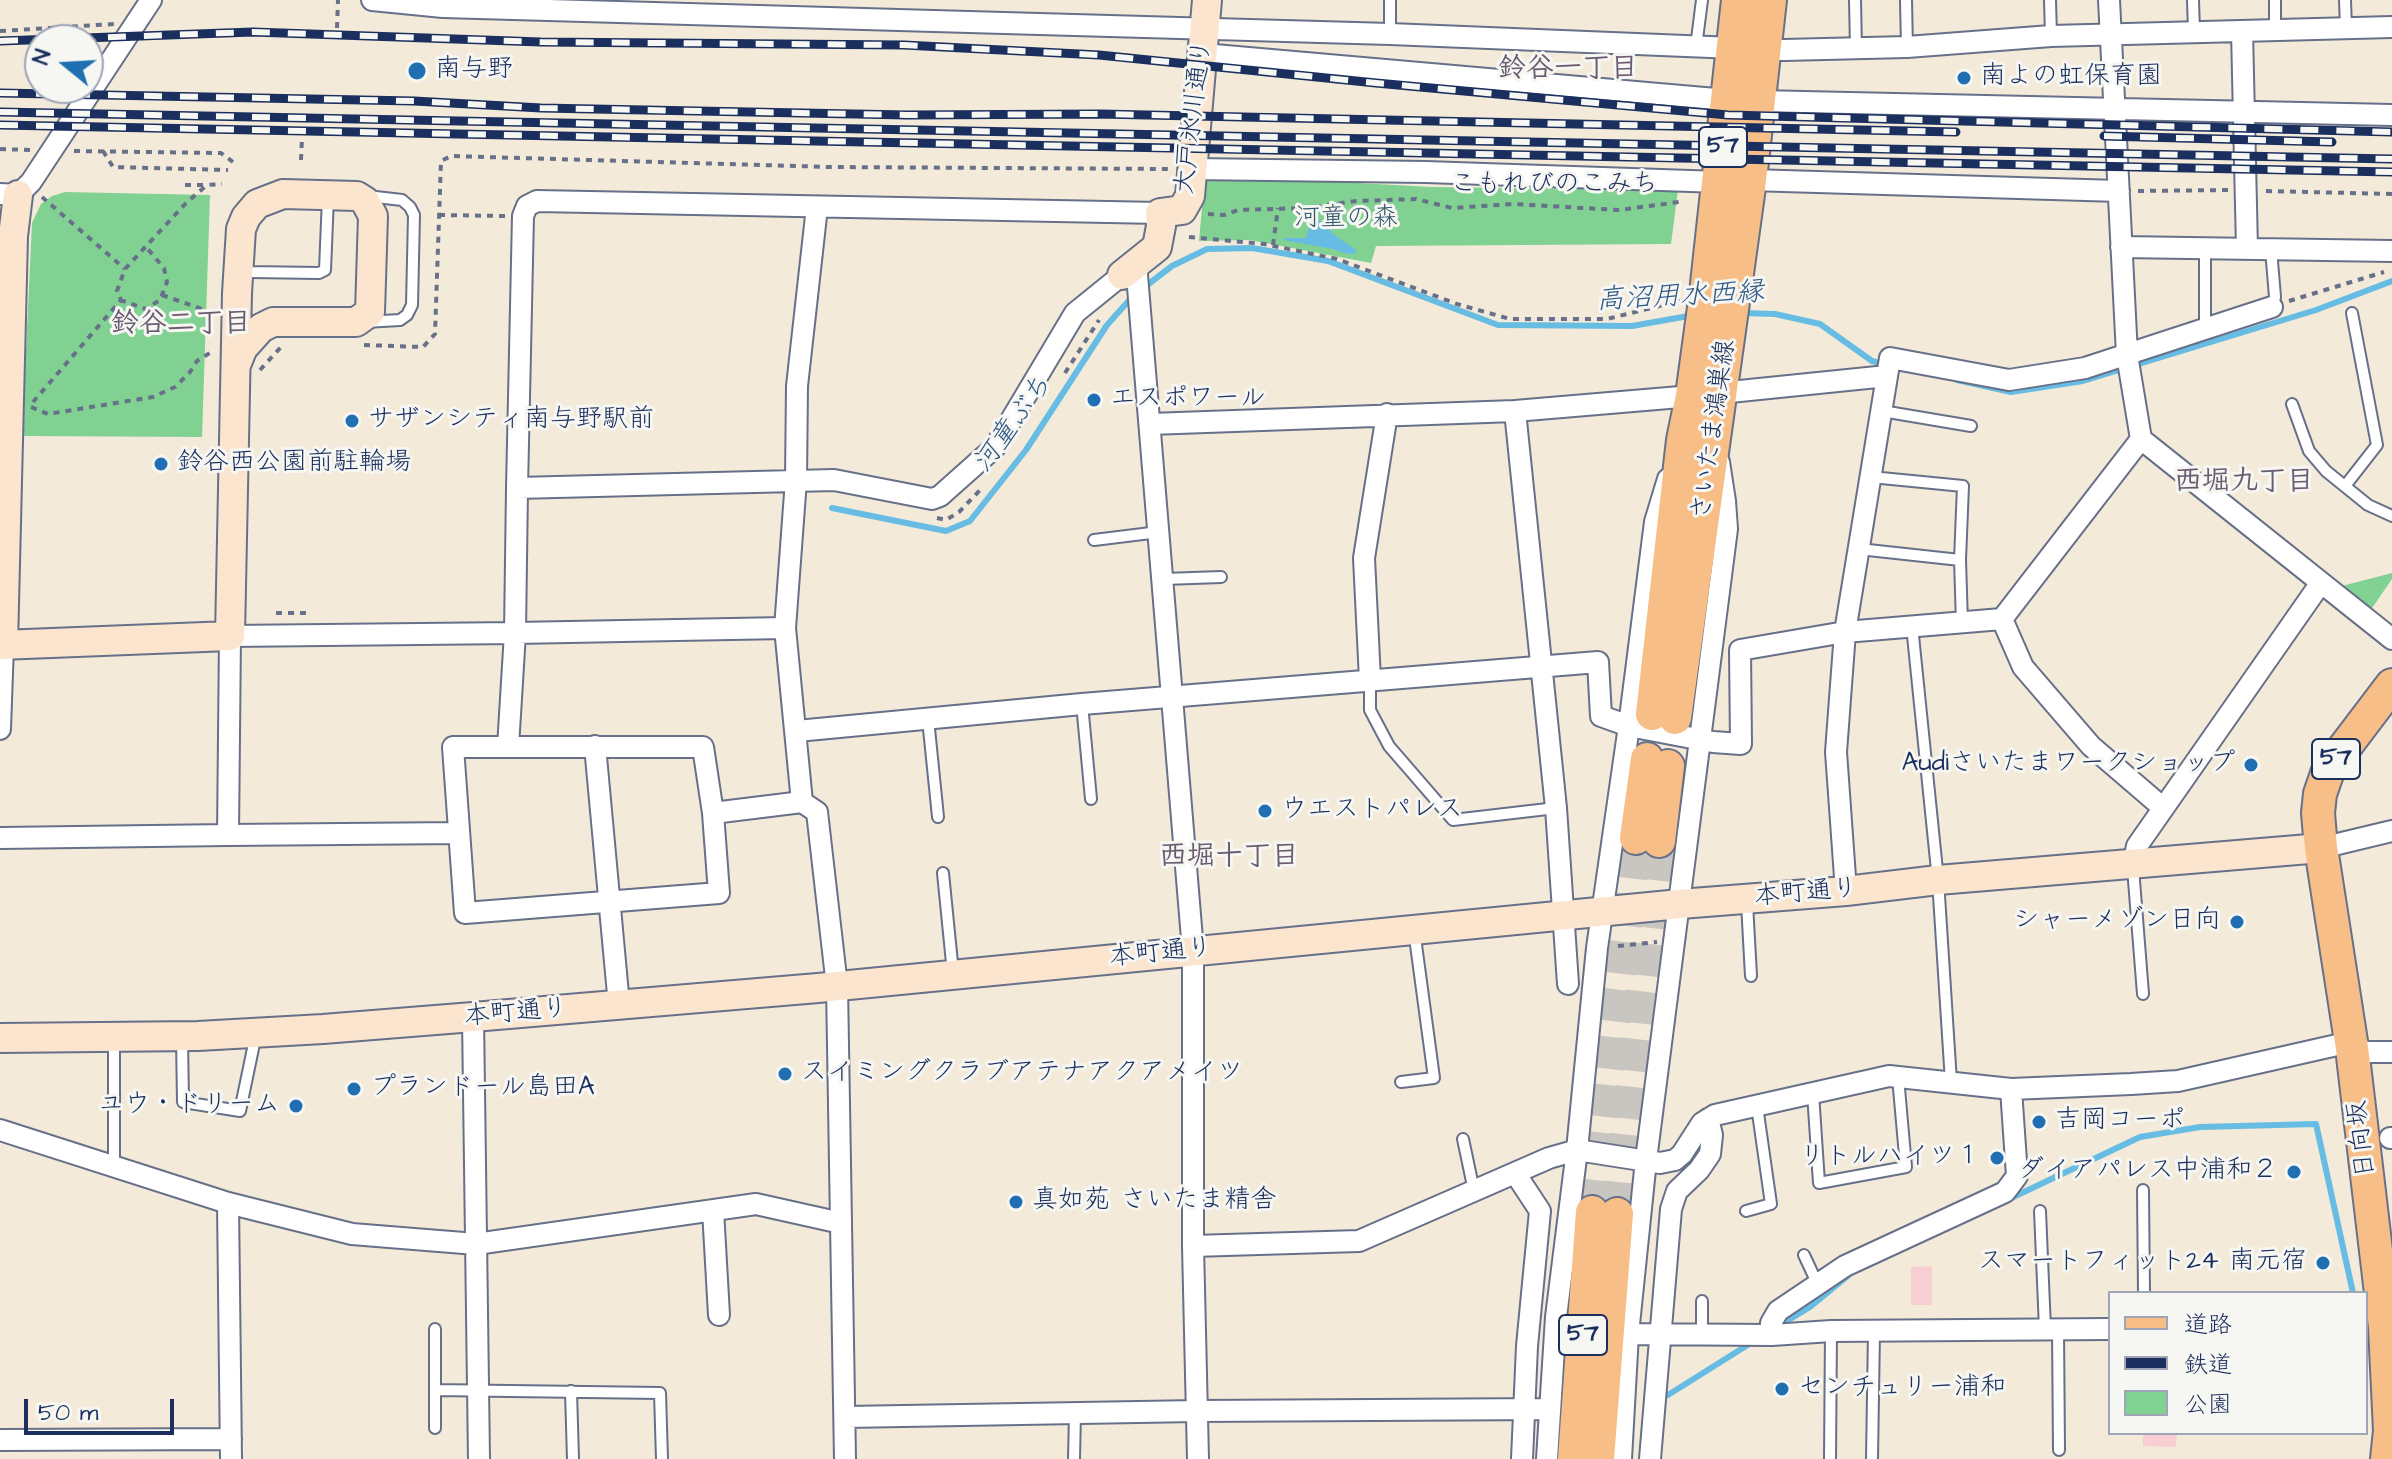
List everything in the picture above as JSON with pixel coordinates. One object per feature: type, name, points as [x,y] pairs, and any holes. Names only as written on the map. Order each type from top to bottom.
[{"type":"main road","name":"大戸氷川通り","points":[[1135,280],[1157,247],[1161,226],[1173,209],[1190,196],[1207,0]]},
{"type":"main road","name":"さいたま鴻巣線","points":[[1652,719],[1683,440],[1706,394],[1716,326],[1707,295],[1735,181],[1759,101],[1738,0]]},
{"type":"main road","name":"さいたま鴻巣線","points":[[1735,181],[1727,100],[1770,0]]},
{"type":"main road","points":[[20,195],[13,236],[4,455],[2,645],[230,636],[226,358],[237,293],[241,229],[257,204],[283,194],[357,196],[371,208],[372,306],[370,312],[356,322],[273,322],[256,316],[245,307],[237,293]]},
{"type":"main road","points":[[226,358],[243,348],[261,328],[273,322]]},
{"type":"main road","name":"さいたま鴻巣線","points":[[1652,719],[1714,435],[1706,394]]},
{"type":"main road","name":"57","points":[[2321,848],[2318,813],[2320,794],[2329,768],[2392,685]]},
{"type":"main road","points":[[1647,839],[1658,760]]},
{"type":"main road","name":"本町通り","points":[[0,1038],[256,1033],[473,1017],[837,986],[1414,928],[1846,891],[1938,880],[2321,848]]},
{"type":"main road","name":"日向坂","points":[[2321,848],[2386,1282],[2376,1327],[2390,1440]]},
{"type":"main road","name":"57","points":[[1574,1459],[1604,1213],[1598,1459]]},
{"type":"street","points":[[20,195],[151,0]]},
{"type":"street","points":[[372,0],[443,7],[1204,42],[1727,100]]},
{"type":"street","points":[[2109,0],[2121,247],[2130,365],[2141,439],[2392,639]]},
{"type":"street","points":[[1204,42],[1390,34],[1749,50],[1856,49],[2051,36],[2392,27]]},
{"type":"street","points":[[2242,31],[2247,249]]},
{"type":"street","points":[[1759,101],[2392,115]]},
{"type":"street","points":[[1192,169],[1426,172],[2119,191]]},
{"type":"street","points":[[508,747],[515,633],[523,216],[527,206],[537,201],[817,207],[1173,209]]},
{"type":"street","points":[[802,802],[785,628],[796,480],[797,386],[817,207]]},
{"type":"street","points":[[2121,247],[2392,251]]},
{"type":"street","points":[[517,488],[834,480],[932,499],[940,496],[995,447],[1075,313],[1135,280],[1164,579],[1193,951],[1193,1246],[1198,1459]]},
{"type":"street","points":[[1150,424],[1515,411],[1706,394],[1888,370],[2009,380],[2085,368],[2130,365],[2205,329],[2272,307]]},
{"type":"street","points":[[1846,891],[1836,752],[1845,632],[1888,370]]},
{"type":"street","points":[[1515,411],[1556,808],[1568,984]]},
{"type":"street","points":[[1370,680],[1364,558],[1387,414]]},
{"type":"street","points":[[1621,1459],[1628,1334],[1646,1160],[1727,529],[1714,435]]},
{"type":"street","points":[[797,731],[1082,704],[1598,662],[1601,716],[1652,719],[1701,740],[1741,744],[1740,650],[1845,632],[2002,619],[2141,439]]},
{"type":"street","points":[[2133,866],[2137,846],[2162,807],[2320,584]]},
{"type":"street","points":[[2002,619],[2023,667],[2091,746],[2162,807]]},
{"type":"street","points":[[228,835],[230,636],[785,628]]},
{"type":"street","points":[[0,729],[2,645]]},
{"type":"street","points":[[1547,1459],[1556,1317],[1602,912],[1652,719]]},
{"type":"street","points":[[595,746],[619,1005]]},
{"type":"street","points":[[453,747],[508,747],[703,747],[713,813],[719,893],[465,913],[453,747]]},
{"type":"street","points":[[713,813],[802,802],[817,812],[837,986],[845,1459]]},
{"type":"street","points":[[2321,848],[2392,831]]},
{"type":"street","points":[[0,838],[459,833]]},
{"type":"street","points":[[473,1017],[479,1459]]},
{"type":"street","points":[[1193,1246],[1359,1241],[1549,1158],[1577,1150],[1660,1163],[1675,1160],[1694,1133],[1715,1115],[1889,1076],[2011,1089],[2178,1081],[2337,1045],[2368,1052],[2392,1052]]},
{"type":"street","points":[[1772,1335],[1771,1323],[1778,1311],[1845,1266],[2005,1192],[2017,1176],[2011,1089]]},
{"type":"street","points":[[1650,1459],[1673,1201],[1682,1184],[1699,1170],[1710,1154],[1712,1135],[1708,1119]]},
{"type":"street","points":[[0,1130],[228,1203],[352,1234],[476,1244],[756,1204],[841,1223]]},
{"type":"street","points":[[1515,1173],[1540,1211],[1522,1459]]},
{"type":"street","points":[[0,1440],[231,1449],[228,1203]]},
{"type":"street","points":[[713,1210],[719,1315]]},
{"type":"street","points":[[1628,1334],[1772,1335],[1831,1331],[2108,1329]]},
{"type":"street","points":[[845,1417],[1549,1409]]},
{"type":"lane","points":[[1390,0],[1390,34]]},
{"type":"lane","points":[[1696,47],[1702,0]]},
{"type":"lane","points":[[1855,0],[1856,49]]},
{"type":"lane","points":[[1906,0],[1907,47]]},
{"type":"lane","points":[[2050,0],[2051,36]]},
{"type":"lane","points":[[2193,0],[2194,32]]},
{"type":"lane","points":[[2275,0],[2275,30]]},
{"type":"lane","points":[[2345,0],[2346,28]]},
{"type":"lane","points":[[239,259],[250,272],[319,273],[325,270],[328,195]]},
{"type":"lane","points":[[356,322],[393,322],[407,315],[412,305],[414,215],[402,200],[357,196]]},
{"type":"lane","points":[[2205,248],[2205,329]]},
{"type":"lane","points":[[2271,249],[2275,297],[2272,307]]},
{"type":"lane","points":[[2345,486],[2377,445],[2352,313]]},
{"type":"lane","points":[[2292,404],[2309,451],[2326,471],[2368,505],[2392,516]]},
{"type":"lane","points":[[1882,411],[1971,426]]},
{"type":"lane","points":[[1871,477],[1963,486],[1960,560],[1962,623]]},
{"type":"lane","points":[[1094,540],[1159,532]]},
{"type":"lane","points":[[1859,549],[1960,560]]},
{"type":"lane","points":[[1164,579],[1221,577]]},
{"type":"lane","points":[[1912,626],[1938,880],[1951,1082]]},
{"type":"lane","points":[[1370,680],[1370,710],[1389,746],[1453,820],[1556,808]]},
{"type":"lane","points":[[1082,704],[1091,799]]},
{"type":"lane","points":[[928,719],[938,817]]},
{"type":"lane","points":[[2133,866],[2143,994]]},
{"type":"lane","points":[[943,873],[953,974]]},
{"type":"lane","points":[[1746,899],[1751,976]]},
{"type":"lane","points":[[1401,1082],[1434,1078],[1414,928]]},
{"type":"lane","points":[[182,1036],[183,1102],[240,1111],[256,1033]]},
{"type":"lane","points":[[114,1038],[114,1167]]},
{"type":"lane","points":[[1813,1093],[1819,1183],[1906,1167],[1898,1077]]},
{"type":"lane","points":[[1746,1211],[1771,1204],[1757,1106]]},
{"type":"lane","points":[[1463,1139],[1474,1191]]},
{"type":"lane","points":[[2143,1190],[2144,1291]]},
{"type":"lane","points":[[2040,1211],[2052,1329],[2059,1450]]},
{"type":"lane","points":[[1804,1255],[1818,1285]]},
{"type":"lane","points":[[1702,1301],[1702,1334]]},
{"type":"lane","points":[[435,1329],[435,1428]]},
{"type":"lane","points":[[1830,1459],[1831,1331]]},
{"type":"lane","points":[[1872,1459],[1874,1331]]},
{"type":"lane","points":[[435,1390],[660,1393],[662,1459]]},
{"type":"lane","points":[[571,1391],[573,1459]]},
{"type":"lane","points":[[1074,1459],[1075,1412]]},
{"type":"path","points":[[337,28],[338,0]]},
{"type":"path","points":[[0,31],[136,23]]},
{"type":"path","points":[[301,160],[302,138]]},
{"type":"path","points":[[0,149],[221,153],[237,165]]},
{"type":"path","points":[[103,151],[113,167],[228,170]]},
{"type":"path","points":[[441,161],[451,156],[830,167],[1192,169]]},
{"type":"path","points":[[185,185],[222,184]]},
{"type":"path","points":[[120,300],[117,291],[125,269],[186,203],[207,186]]},
{"type":"path","points":[[20,195],[125,269]]},
{"type":"path","name":"こもれびのこみち","points":[[1173,209],[1224,215],[1238,210],[1416,199],[1452,208],[1513,204],[1619,210],[1681,202]]},
{"type":"path","points":[[1273,245],[1278,208]]},
{"type":"path","points":[[439,215],[523,216]]},
{"type":"path","points":[[1189,237],[1273,245],[1322,255],[1457,304],[1510,319],[1607,319],[1707,295]]},
{"type":"path","points":[[120,300],[146,309],[160,300],[167,282],[164,268],[146,246]]},
{"type":"path","points":[[2272,307],[2392,270]]},
{"type":"path","points":[[162,295],[217,315]]},
{"type":"path","points":[[35,400],[120,300]]},
{"type":"path","points":[[29,407],[48,414],[153,397],[164,394],[184,380],[197,361],[226,358]]},
{"type":"path","points":[[1611,946],[1660,941]]},
{"type":"shaded area","points":[[1932,1266],[1932,1305],[1911,1305],[1911,1267]]},
{"type":"shaded area","points":[[2143,1435],[2177,1435],[2176,1447],[2143,1446]]},
{"type":"green space","name":"河童の森","points":[[1205,175],[1432,187],[1678,190],[1671,244],[1376,246],[1371,263],[1250,240],[1199,241]]},
{"type":"green space","points":[[65,192],[210,195],[202,437],[22,436],[32,223],[41,204]]},
{"type":"green space","points":[[2392,573],[2392,579],[2370,611],[2338,587]]},
{"type":"water","points":[[1311,222],[1324,222],[1356,253],[1347,254],[1283,240],[1306,238]]},
{"type":"waterway","name":"高沼用水西縁","points":[[1142,289],[1172,266],[1207,249],[1252,248],[1328,261],[1498,325],[1632,326],[1694,315]]},
{"type":"waterway","name":"高沼用水西縁","points":[[1957,380],[2011,392],[2083,381],[2316,310],[2392,281]]},
{"type":"waterway","name":"河童ぶち","points":[[832,508],[946,531],[970,521],[1026,450],[1107,325],[1133,296]]},
{"type":"waterway","name":"高沼用水西縁","points":[[1741,313],[1775,314],[1820,324],[1872,361],[1884,364]]},
{"type":"waterway","points":[[2007,1200],[2140,1137],[2200,1127],[2316,1124],[2353,1291]]},
{"type":"waterway","points":[[1777,1327],[1810,1307],[1849,1275]]},
{"type":"waterway","points":[[1668,1395],[1754,1341]]},
{"type":"tunnel","points":[[1592,1212],[1636,838]]},
{"type":"tunnel","points":[[1617,1214],[1659,841]]},
{"type":"railway","points":[[0,41],[253,32],[541,42],[904,45],[1099,55],[1728,115],[2392,132]]},
{"type":"railway","points":[[0,93],[414,101],[541,108],[907,115],[1100,114],[1956,132]]},
{"type":"railway","points":[[0,112],[2392,159]]},
{"type":"railway","points":[[0,125],[2392,172]]},
{"type":"railway","points":[[2104,136],[2332,142]]},
{"type":"place","name":"南与野","points":[[417,71]]},
{"type":"place","name":"南よの虹保育園","points":[[1964,78]]},
{"type":"place","name":"エスポワール","points":[[1094,400]]},
{"type":"place","name":"サザンシティ南与野駅前","points":[[352,421]]},
{"type":"place","name":"鈴谷西公園前駐輪場","points":[[161,464]]},
{"type":"place","name":"Audiさいたまワークショップ","points":[[2251,765]]},
{"type":"place","name":"ウエストパレス","points":[[1265,811]]},
{"type":"place","name":"シャーメゾン日向","points":[[2237,922]]},
{"type":"place","name":"スイミングクラブアテナアクアメイツ","points":[[785,1074]]},
{"type":"place","name":"プランドール島田A","points":[[354,1089]]},
{"type":"place","name":"ユウ・ドリーム","points":[[296,1106]]},
{"type":"place","name":"吉岡コーポ","points":[[2039,1122]]},
{"type":"place","name":"リトルハイツ１","points":[[1997,1158]]},
{"type":"place","name":"ダイアパレス中浦和２","points":[[2294,1172]]},
{"type":"place","name":"真如苑 さいたま精舎","points":[[1016,1202]]},
{"type":"place","name":"スマートフィット24 南元宿","points":[[2323,1263]]},
{"type":"place","name":"センチュリー浦和","points":[[1782,1389]]},
{"type":"district","name":"鈴谷一丁目","points":[[1568,70]]},
{"type":"district","name":"鈴谷二丁目","points":[[181,325]]},
{"type":"district","name":"西堀九丁目","points":[[2244,483]]},
{"type":"district","name":"西堀十丁目","points":[[1229,858]]}]
